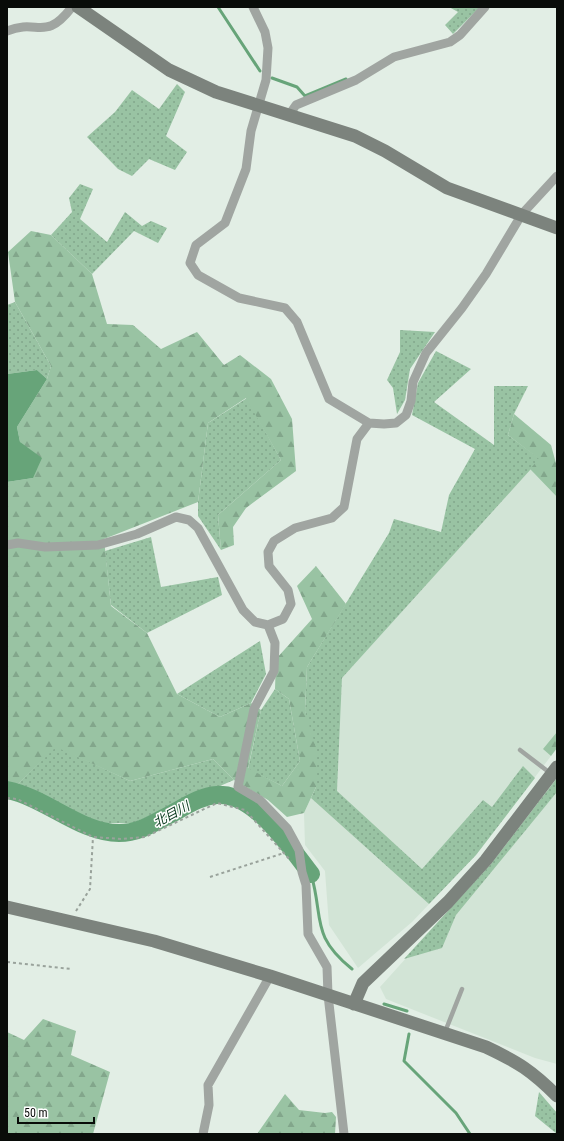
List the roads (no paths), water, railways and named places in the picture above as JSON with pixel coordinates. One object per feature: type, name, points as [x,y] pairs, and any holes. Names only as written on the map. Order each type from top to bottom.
[{"type":"street","points":[[7,31],[22,27],[47,29],[61,21],[72,7]]},
{"type":"street","points":[[78,7],[169,70],[216,92],[355,136],[385,151],[447,188],[468,197],[522,214],[557,228]]},
{"type":"street","points":[[253,7],[265,32],[268,48],[266,80],[251,131],[246,169],[225,223],[196,245],[190,264],[198,275],[239,298],[285,308],[297,322],[329,399],[369,423],[396,423],[406,415],[411,401],[413,382],[426,353],[466,302],[522,214],[557,176]]},
{"type":"street","points":[[289,115],[296,105],[356,80],[394,57],[450,42],[460,35],[485,7]]},
{"type":"street","points":[[7,546],[18,543],[44,547],[98,545],[137,534],[176,517],[189,520],[198,528],[243,610],[255,622],[268,625],[283,618],[291,604],[288,590],[269,566],[268,552],[274,541],[281,536],[295,528],[332,518],[344,507],[357,439],[369,423]]},
{"type":"street","points":[[268,625],[275,643],[274,671],[254,709],[238,787],[260,800],[287,828],[299,850],[302,872],[306,885],[308,934],[327,967],[328,995],[344,1134]]},
{"type":"street","points":[[354,1004],[363,983],[448,902],[486,860],[554,771]]},
{"type":"street","points":[[7,907],[154,941],[270,976],[486,1047],[517,1062],[536,1076],[557,1096]]},
{"type":"street","points":[[203,1134],[209,1105],[208,1085],[270,976]]},
{"type":"lane","points":[[520,750],[554,771]]},
{"type":"lane","points":[[445,1033],[462,989]]},
{"type":"waterway","points":[[218,7],[260,71]]},
{"type":"waterway","points":[[272,78],[297,87],[305,96],[346,79]]},
{"type":"waterway","name":"北目川","points":[[7,790],[36,800],[77,822],[105,831],[119,833],[127,833],[141,829],[205,797],[217,795],[231,796],[244,802],[270,823],[282,836],[311,874]]},
{"type":"waterway","points":[[311,874],[324,936],[339,957],[352,969]]},
{"type":"waterway","points":[[384,1004],[407,1011]]},
{"type":"waterway","points":[[409,1034],[404,1061],[456,1113],[470,1134]]}]
